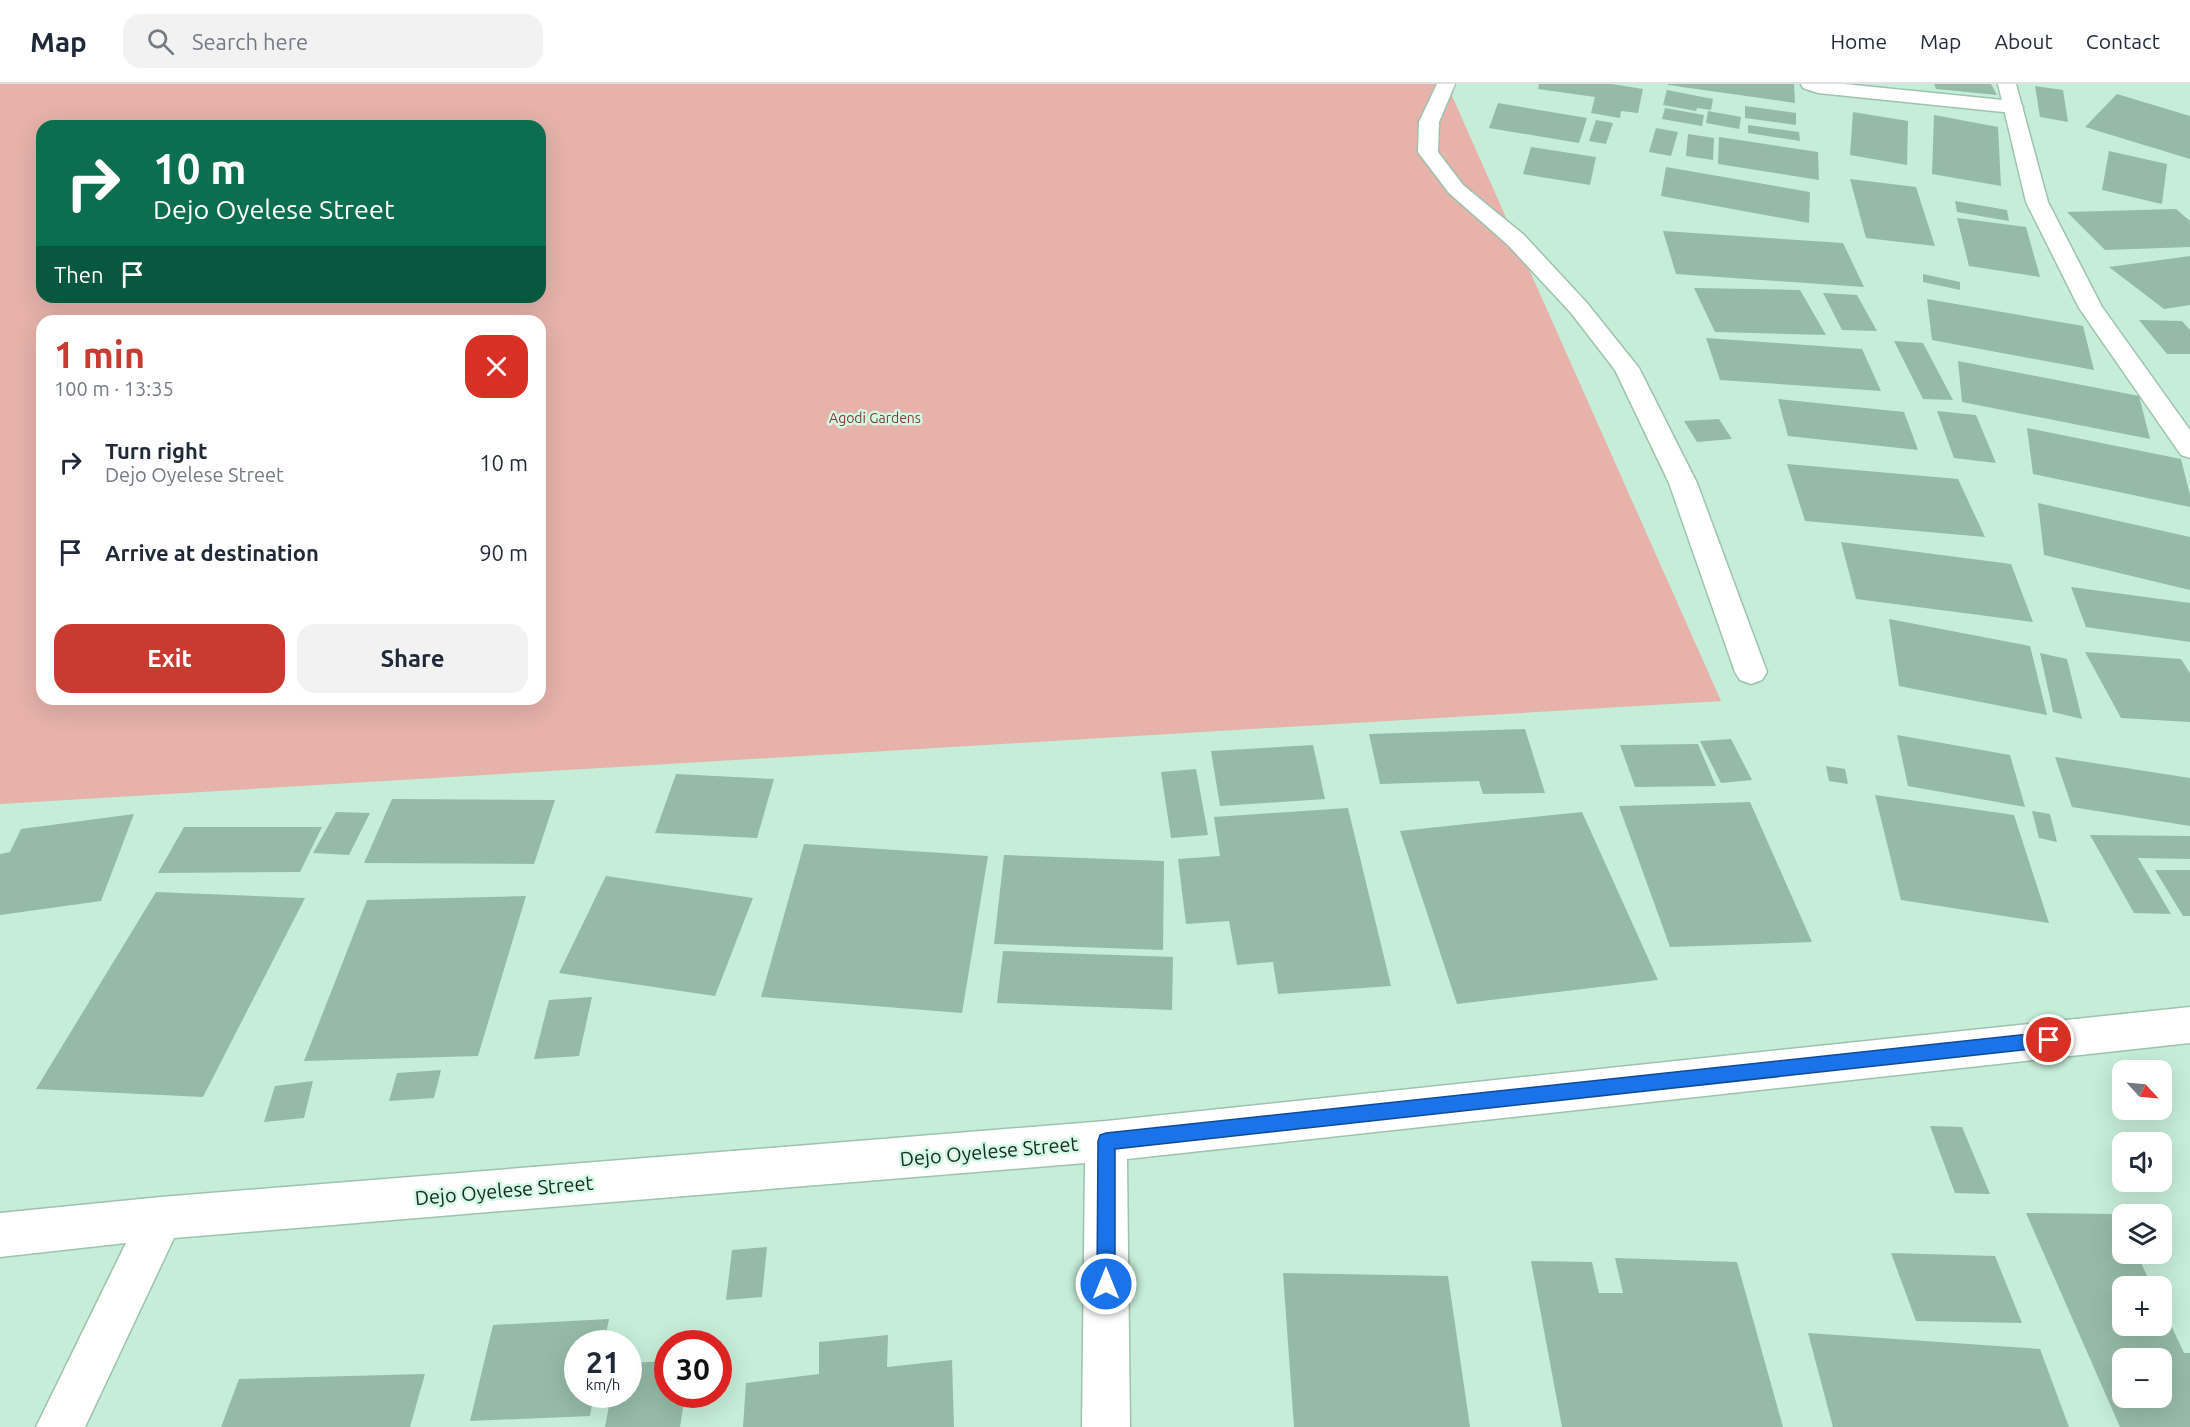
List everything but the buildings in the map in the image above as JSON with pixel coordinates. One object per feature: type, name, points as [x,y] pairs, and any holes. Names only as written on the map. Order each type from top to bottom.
[{"type":"street","points":[[1446,84],[1428,122],[1428,152],[1456,189],[1516,240],[1580,308],[1627,368],[1683,483],[1751,672]]},
{"type":"street","points":[[1810,84],[1818,87],[2013,107]]},
{"type":"street","points":[[2007,84],[2037,202],[2091,308],[2190,449]]},
{"type":"street","name":"Dejo Oyelese Street","points":[[0,1235],[160,1218],[1106,1141],[2190,1024]]},
{"type":"street","points":[[1106,1141],[1106,1427]]},
{"type":"street","points":[[60,1427],[160,1218]]},
{"type":"green space","name":"Agodi Gardens","points":[[0,84],[1453,84],[1452,96],[1721,701],[0,804]]},
{"type":"route","points":[[1106,1284],[1106,1141],[2049,1040]]}]
